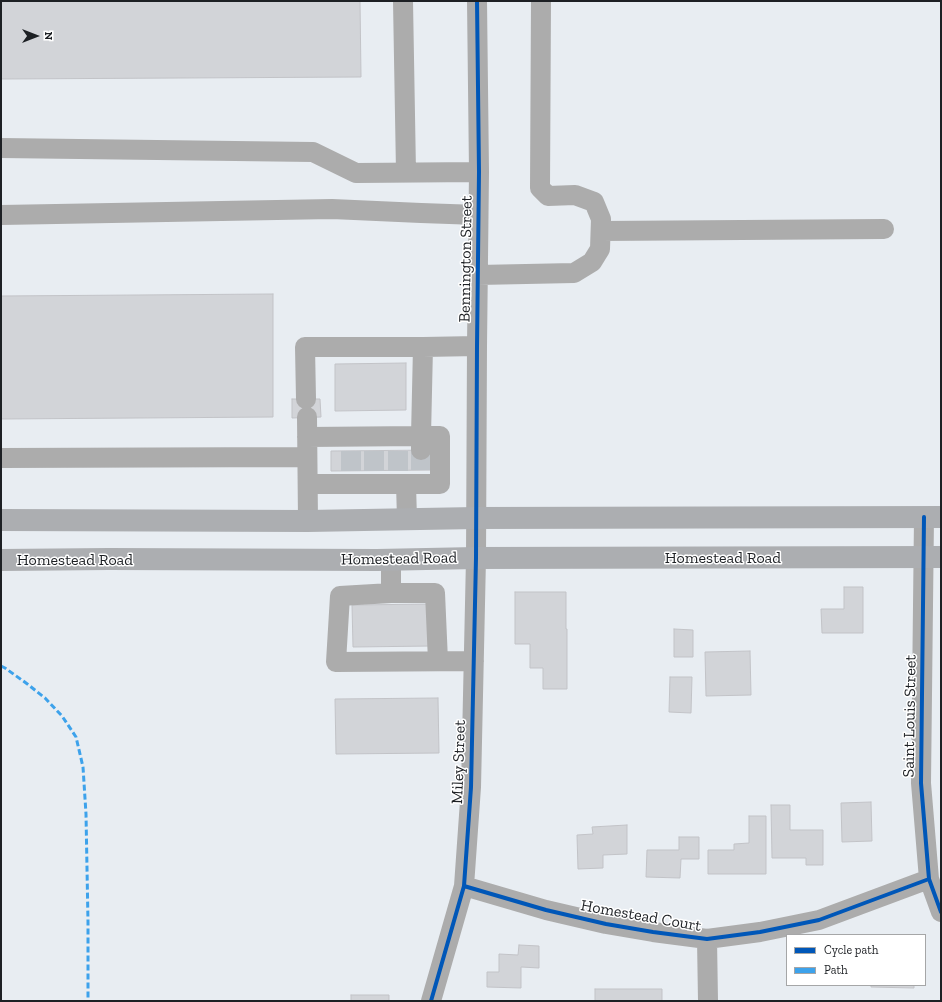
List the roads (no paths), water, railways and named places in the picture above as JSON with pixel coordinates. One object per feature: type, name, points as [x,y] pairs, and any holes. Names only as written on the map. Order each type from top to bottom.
[{"type":"main road","points":[[1,520],[308,521],[476,518],[932,517]]},
{"type":"main road","name":"Homestead Road","points":[[1,560],[392,560],[476,558],[932,557]]},
{"type":"street","points":[[403,1],[406,172]]},
{"type":"street","name":"Bennington Street","points":[[476,518],[479,172],[477,1]]},
{"type":"street","points":[[478,275],[574,273],[592,262],[600,249],[600,219],[594,202],[575,195],[548,196],[540,188],[541,1]]},
{"type":"street","points":[[1,148],[313,152],[356,173],[479,172]]},
{"type":"street","points":[[1,215],[332,209],[478,215]]},
{"type":"street","points":[[600,231],[884,229]]},
{"type":"street","points":[[308,521],[305,347],[477,346]]},
{"type":"street","points":[[421,443],[423,347]]},
{"type":"street","points":[[307,437],[351,444],[374,444],[421,443],[440,436],[440,484],[409,479],[374,477],[352,478],[308,484]]},
{"type":"street","points":[[1,458],[307,457]]},
{"type":"street","points":[[407,519],[409,479]]},
{"type":"street","name":"Saint Louis Street","points":[[932,517],[932,557],[921,783],[929,879],[941,912]]},
{"type":"street","name":"Miley Street","points":[[431,1001],[464,886],[471,787],[476,518]]},
{"type":"street","points":[[391,593],[392,560]]},
{"type":"street","points":[[438,661],[436,593],[391,593],[340,596],[336,662],[474,661]]},
{"type":"street","name":"Homestead Court","points":[[464,886],[546,910],[606,924],[707,939],[760,932],[819,920],[929,879]]},
{"type":"street","points":[[707,939],[708,1001]]},
{"type":"tunnel","points":[[421,450],[421,470]]},
{"type":"tunnel","points":[[351,451],[351,471]]},
{"type":"tunnel","points":[[374,451],[374,471]]},
{"type":"tunnel","points":[[398,451],[398,471]]}]
